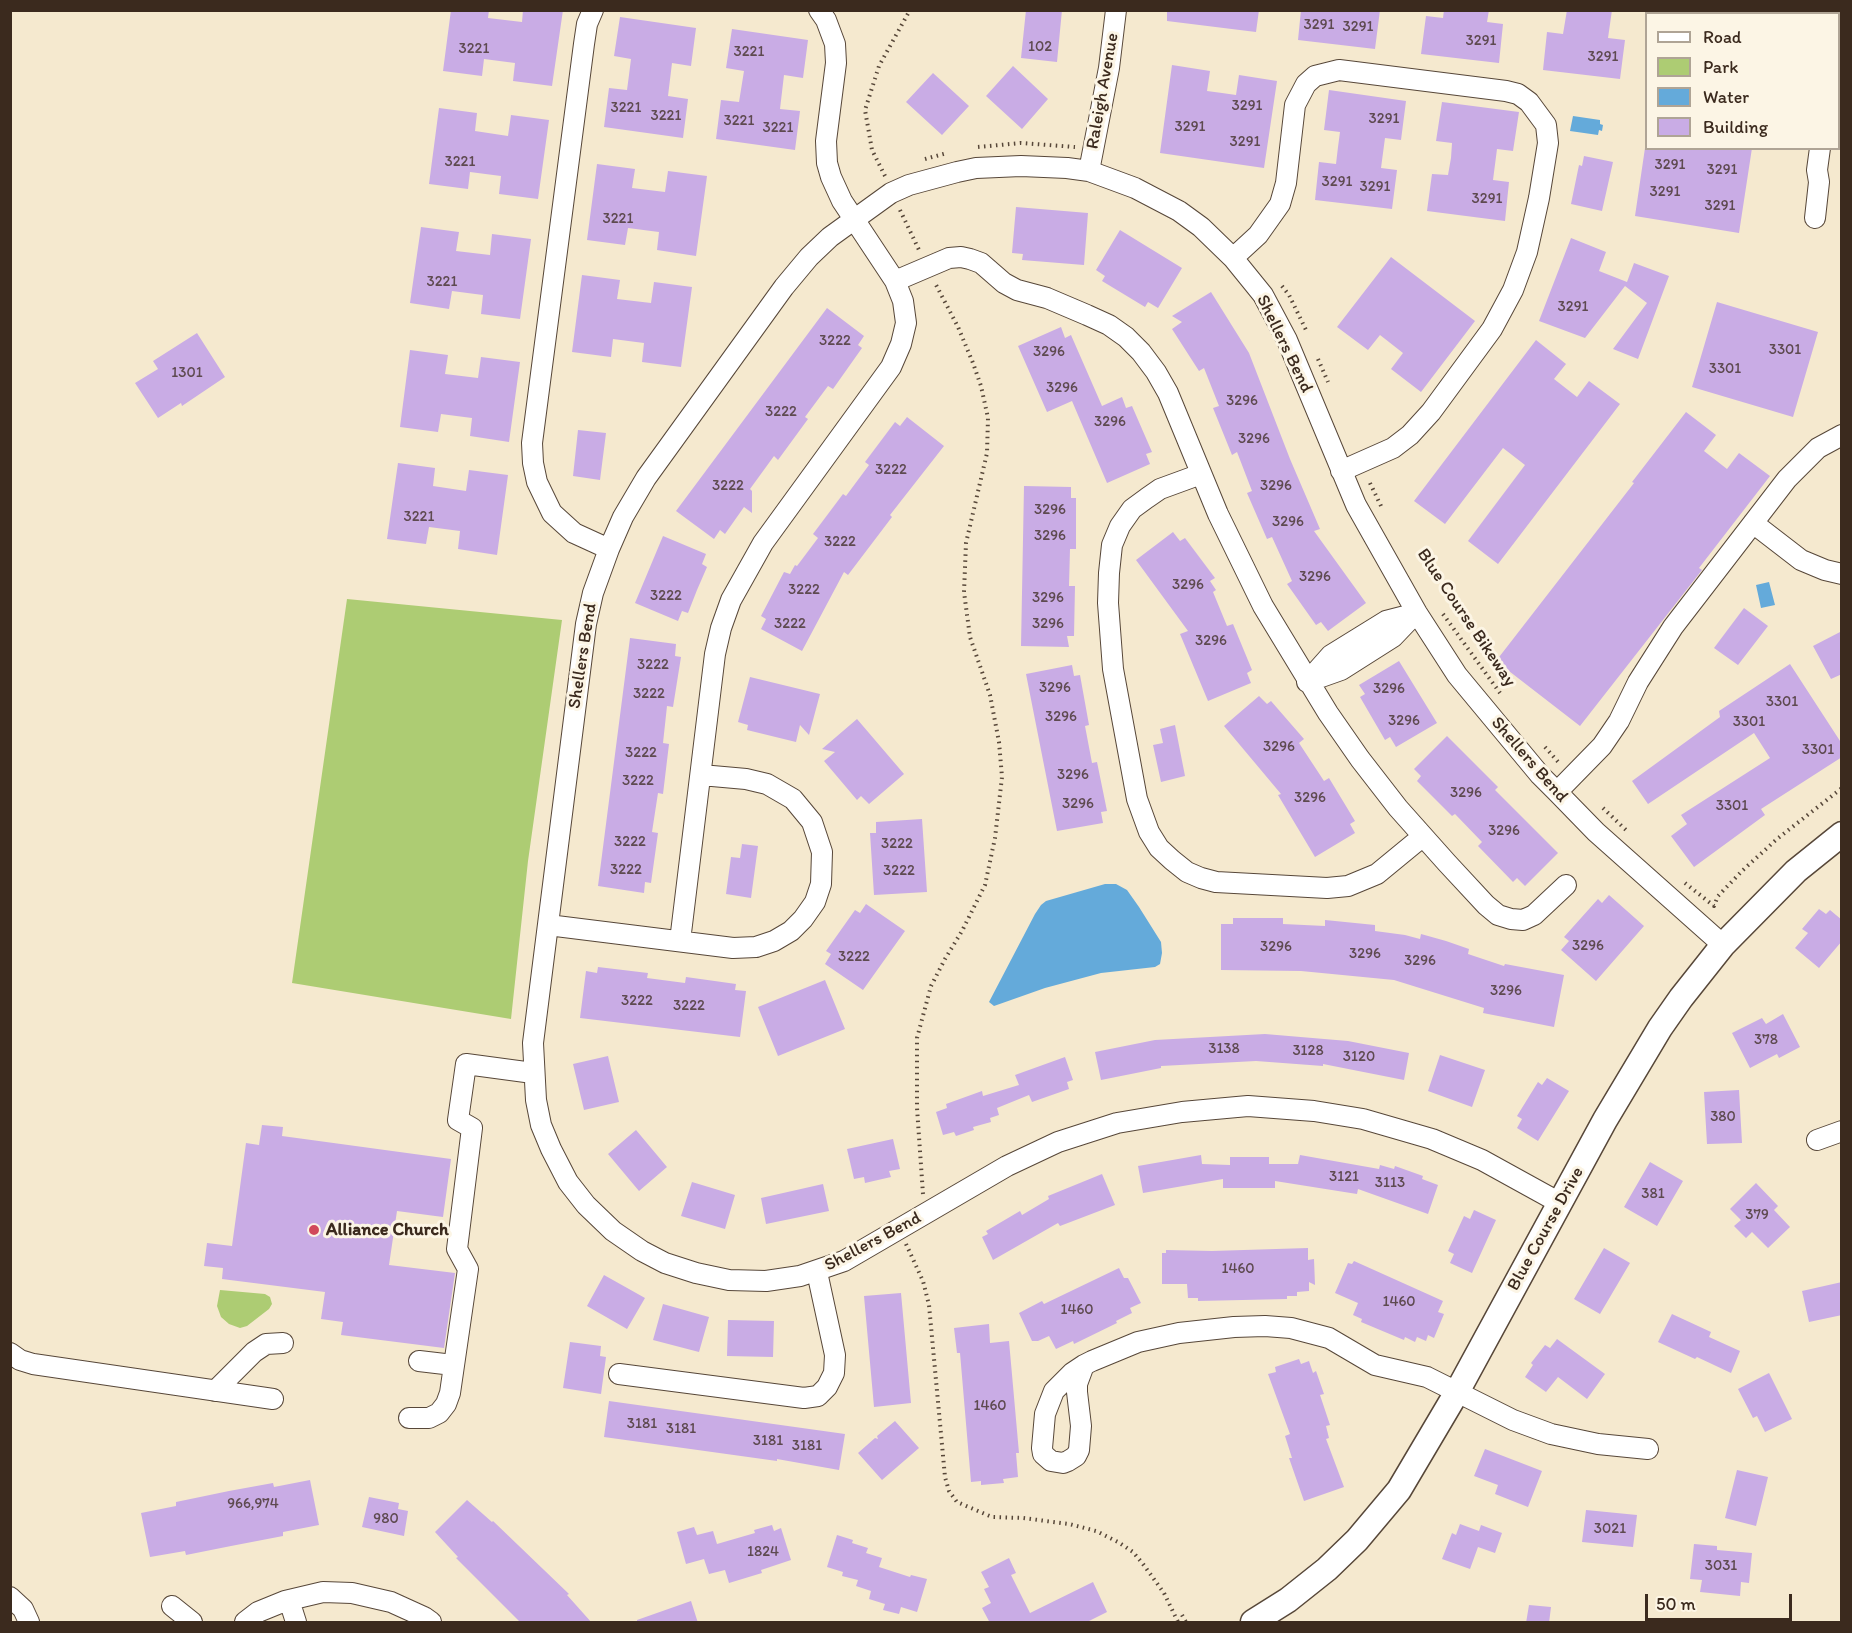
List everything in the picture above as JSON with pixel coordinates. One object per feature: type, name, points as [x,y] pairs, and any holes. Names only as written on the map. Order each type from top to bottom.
[{"type":"main road","name":"Blue Course Drive","points":[[1253,1623],[1308,1585],[1357,1539],[1399,1490],[1456,1392],[1611,1111],[1660,1028],[1687,989],[1723,945],[1796,871],[1842,834]]},
{"type":"street","points":[[593,10],[587,24],[584,44],[532,443],[537,482],[552,513],[574,533],[609,549]]},
{"type":"street","points":[[680,941],[715,654],[731,600],[763,543],[891,367],[901,344],[906,323],[903,302],[896,280],[836,191],[827,163],[826,141],[836,63],[835,44],[829,26],[819,10]]},
{"type":"street","name":"Raleigh Avenue","points":[[1089,171],[1109,68],[1116,10]]},
{"type":"street","points":[[1233,258],[1258,235],[1280,204],[1286,183],[1295,105],[1306,84],[1315,76],[1340,70],[1506,91],[1518,94],[1529,102],[1546,125],[1548,143],[1527,252],[1513,290],[1492,329],[1431,412],[1410,435],[1393,448],[1341,471]]},
{"type":"street","points":[[1815,218],[1820,182],[1817,170],[1820,150]]},
{"type":"street","name":"Shellers Bend","points":[[1560,1203],[1482,1160],[1432,1138],[1364,1119],[1314,1111],[1248,1106],[1182,1112],[1118,1123],[1058,1142],[1007,1166],[844,1261],[817,1272],[765,1281],[729,1280],[696,1273],[657,1259],[613,1231],[568,1182],[551,1149],[541,1125],[536,1100],[533,1043],[586,624],[593,593],[609,549],[623,517],[646,478],[784,287],[816,250],[891,193],[920,181],[976,168],[1043,166],[1089,171],[1135,188],[1179,211],[1201,227],[1249,275],[1275,316],[1361,514],[1417,613],[1457,675],[1525,757],[1596,832],[1723,945]]},
{"type":"street","points":[[896,280],[949,258],[970,259],[981,263],[1004,284],[1088,315],[1109,325],[1125,337],[1141,352],[1168,393],[1239,560],[1307,682],[1360,759],[1422,837],[1498,915],[1523,920],[1534,915],[1566,885]]},
{"type":"street","points":[[1557,792],[1602,746],[1619,721],[1638,682],[1673,627],[1787,479],[1818,448],[1842,435]]},
{"type":"street","points":[[1201,474],[1160,489],[1132,509],[1120,526],[1112,545],[1108,603],[1113,669],[1137,798],[1149,832],[1159,848],[1172,860],[1187,872],[1201,878],[1216,882],[1327,888],[1348,886],[1377,874],[1422,837]]},
{"type":"street","points":[[1753,523],[1801,560],[1842,574]]},
{"type":"street","points":[[1307,682],[1331,655],[1386,621],[1417,613]]},
{"type":"street","points":[[548,925],[733,948],[756,947],[774,941],[791,931],[815,902],[821,884],[822,852],[812,822],[794,799],[767,784],[701,774]]},
{"type":"street","points":[[409,1418],[429,1418],[439,1413],[450,1393],[468,1269],[457,1249],[472,1128],[458,1120],[466,1064],[533,1072]]},
{"type":"street","points":[[1817,1140],[1842,1131]]},
{"type":"street","points":[[619,1374],[804,1398],[818,1396],[827,1387],[834,1373],[835,1354],[817,1272]]},
{"type":"street","points":[[1084,1365],[1138,1342],[1179,1334],[1234,1327],[1291,1328],[1329,1338],[1375,1365],[1427,1377],[1513,1420],[1551,1434],[1598,1444],[1648,1449]]},
{"type":"street","points":[[215,1390],[254,1352],[266,1344],[283,1343]]},
{"type":"street","points":[[10,1353],[20,1360],[33,1364],[273,1399]]},
{"type":"street","points":[[419,1360],[453,1365]]},
{"type":"street","points":[[245,1623],[258,1612],[289,1600],[323,1593],[352,1593],[391,1602],[424,1617],[431,1623]]},
{"type":"street","points":[[10,1597],[23,1609],[29,1623]]},
{"type":"street","points":[[289,1600],[296,1623]]},
{"type":"street","points":[[172,1606],[192,1623]]},
{"type":"path","points":[[910,10],[879,66],[865,110],[872,150],[958,327],[981,386],[988,418],[987,453],[966,543],[964,592],[970,637],[990,695],[999,742],[1002,777],[995,838],[985,885],[931,986],[917,1038],[917,1108],[923,1179],[923,1215]]},
{"type":"path","points":[[1366,476],[1382,507]]},
{"type":"path","name":"Blue Course Bikeway","points":[[1441,611],[1505,701]]},
{"type":"path","points":[[1542,744],[1560,765]]},
{"type":"path","points":[[1682,881],[1714,906],[1718,896],[1777,838],[1842,788]]},
{"type":"path","points":[[1599,805],[1633,837]]},
{"type":"path","points":[[899,1230],[923,1281],[929,1305],[945,1477],[949,1491],[957,1502],[992,1516],[1069,1524],[1096,1531],[1119,1542],[1133,1552],[1143,1564],[1164,1593],[1178,1623]]},
{"type":"path","points":[[1182,1615],[1185,1623]]},
{"type":"green space","points":[[347,599],[562,620],[528,861],[511,1019],[292,983]]},
{"type":"green space","points":[[220,1290],[265,1294],[270,1297],[272,1304],[247,1326],[240,1328],[229,1324],[221,1317],[217,1306]]},
{"type":"water","points":[[1573,116],[1600,120],[1600,124],[1603,125],[1602,131],[1599,130],[1598,135],[1570,131]]},
{"type":"water","points":[[1769,582],[1775,605],[1761,608],[1756,585]]},
{"type":"water","points":[[1105,884],[1116,884],[1127,890],[1139,907],[1161,942],[1160,964],[1155,967],[1101,973],[1045,988],[994,1006],[989,1002],[1041,905],[1046,901]]},
{"type":"building","points":[[451,10],[489,10],[488,18],[522,22],[523,10],[563,10],[552,86],[513,81],[515,63],[484,59],[482,76],[443,71]]},
{"type":"building","points":[[1026,10],[1062,10],[1057,62],[1021,58]]},
{"type":"building","points":[[1167,10],[1259,10],[1256,32],[1167,21]]},
{"type":"building","points":[[1301,10],[1380,10],[1375,49],[1298,40]]},
{"type":"building","points":[[1444,10],[1489,10],[1487,22],[1503,24],[1499,63],[1421,54],[1426,16],[1443,18]]},
{"type":"building","points":[[1567,10],[1612,10],[1608,38],[1625,40],[1620,79],[1543,70],[1547,32],[1563,34]]},
{"type":"building","points":[[620,17],[696,28],[691,66],[672,63],[668,96],[688,99],[683,138],[604,127],[609,88],[627,90],[631,59],[614,56]]},
{"type":"building","points":[[732,29],[808,40],[803,78],[784,75],[780,109],[800,111],[795,150],[716,139],[721,100],[739,102],[744,71],[726,68]]},
{"type":"building","points":[[1172,65],[1210,71],[1207,91],[1236,95],[1239,75],[1277,81],[1264,168],[1160,153]]},
{"type":"building","points":[[1013,66],[1048,99],[1022,129],[986,96]]},
{"type":"building","points":[[933,73],[969,106],[942,135],[906,102]]},
{"type":"building","points":[[1329,90],[1406,101],[1401,140],[1385,138],[1381,168],[1397,170],[1392,209],[1315,200],[1319,162],[1336,164],[1340,132],[1324,130]]},
{"type":"building","points":[[1442,102],[1519,112],[1513,151],[1497,149],[1493,180],[1509,182],[1505,221],[1427,211],[1432,174],[1448,175],[1451,158],[1452,143],[1436,141]]},
{"type":"building","points":[[439,108],[477,113],[475,131],[508,136],[511,115],[549,120],[538,199],[499,194],[501,176],[470,172],[468,189],[429,184]]},
{"type":"building","points":[[1645,148],[1645,150],[1752,150],[1739,233],[1635,216]]},
{"type":"building","points":[[1584,156],[1613,162],[1602,211],[1571,204],[1579,165],[1582,166]]},
{"type":"building","points":[[597,164],[635,169],[632,188],[665,192],[668,171],[707,176],[696,256],[657,250],[659,232],[628,228],[625,245],[587,240]]},
{"type":"building","points":[[1016,207],[1088,213],[1084,265],[1022,260],[1023,254],[1012,253]]},
{"type":"building","points":[[421,227],[459,232],[456,251],[490,255],[492,234],[531,239],[520,319],[481,314],[483,295],[452,291],[449,309],[410,303]]},
{"type":"building","points":[[1120,230],[1182,268],[1158,308],[1148,302],[1145,307],[1102,281],[1105,276],[1096,270]]},
{"type":"building","points":[[1571,238],[1606,252],[1599,271],[1627,282],[1634,263],[1669,276],[1638,359],[1613,349],[1647,303],[1625,286],[1585,338],[1539,321]]},
{"type":"building","points":[[1391,257],[1475,321],[1421,392],[1391,369],[1403,353],[1380,335],[1368,350],[1337,327]]},
{"type":"building","points":[[582,275],[620,280],[617,299],[651,303],[654,282],[692,287],[681,367],[642,362],[644,343],[613,339],[611,357],[572,352]]},
{"type":"building","points":[[1211,292],[1249,353],[1320,529],[1314,531],[1366,603],[1328,631],[1321,622],[1316,625],[1287,584],[1292,581],[1272,537],[1267,539],[1247,493],[1252,491],[1237,452],[1232,455],[1213,408],[1219,406],[1204,368],[1199,371],[1172,329],[1182,322],[1172,316]]},
{"type":"building","points":[[1717,302],[1818,332],[1793,417],[1692,387]]},
{"type":"building","points":[[827,308],[864,336],[858,345],[862,348],[833,389],[828,386],[805,417],[808,419],[778,460],[774,456],[750,489],[752,491],[752,513],[744,507],[725,534],[720,530],[714,539],[676,511]]},
{"type":"building","points":[[1061,327],[1065,338],[1071,335],[1102,406],[1122,397],[1126,408],[1132,406],[1152,452],[1146,454],[1150,464],[1107,483],[1072,401],[1047,412],[1018,346]]},
{"type":"building","points":[[197,333],[225,377],[182,406],[181,403],[158,418],[135,383],[158,369],[153,361]]},
{"type":"building","points":[[1536,340],[1566,364],[1554,379],[1577,397],[1589,381],[1620,404],[1498,564],[1468,541],[1525,465],[1503,448],[1445,524],[1414,501]]},
{"type":"building","points":[[410,350],[448,355],[445,374],[478,378],[481,357],[520,362],[509,442],[470,436],[472,418],[441,414],[438,432],[400,427]]},
{"type":"building","points":[[1686,412],[1716,435],[1704,451],[1727,469],[1739,453],[1770,476],[1699,568],[1702,570],[1580,726],[1496,661]]},
{"type":"building","points":[[907,417],[944,446],[890,515],[892,517],[848,575],[844,572],[802,651],[761,629],[766,619],[761,616],[784,572],[790,574],[795,565],[797,566],[818,538],[813,534],[843,494],[846,496],[869,465],[865,462],[895,422],[900,426]]},
{"type":"building","points":[[578,430],[606,433],[600,480],[573,476]]},
{"type":"building","points":[[398,463],[435,468],[433,486],[466,491],[469,470],[508,475],[497,555],[458,549],[460,531],[429,527],[426,544],[387,539]]},
{"type":"building","points":[[1024,486],[1071,487],[1071,498],[1076,498],[1076,549],[1070,549],[1069,586],[1075,586],[1074,636],[1067,636],[1069,647],[1021,646]]},
{"type":"building","points":[[1173,532],[1180,541],[1185,538],[1215,578],[1210,581],[1216,590],[1213,592],[1227,626],[1233,624],[1252,670],[1247,673],[1251,683],[1208,701],[1180,634],[1188,631],[1136,560]]},
{"type":"building","points":[[663,536],[706,554],[702,564],[707,567],[688,613],[682,611],[678,621],[635,603]]},
{"type":"building","points":[[1744,608],[1768,626],[1738,665],[1714,648]]},
{"type":"building","points":[[1842,631],[1842,674],[1831,679],[1813,646]]},
{"type":"building","points":[[630,638],[676,644],[675,656],[681,657],[673,707],[667,706],[663,743],[669,744],[663,794],[658,793],[652,832],[658,833],[651,883],[645,882],[644,893],[598,886]]},
{"type":"building","points":[[1399,661],[1437,723],[1396,747],[1390,737],[1385,740],[1360,697],[1365,694],[1359,685]]},
{"type":"building","points":[[1790,664],[1842,744],[1842,757],[1761,809],[1765,815],[1694,867],[1671,836],[1687,824],[1681,815],[1770,758],[1754,733],[1648,804],[1632,781],[1720,717],[1719,711]]},
{"type":"building","points":[[1072,665],[1074,676],[1080,675],[1089,725],[1085,726],[1092,763],[1097,762],[1107,811],[1101,812],[1103,823],[1057,831],[1026,674]]},
{"type":"building","points":[[750,677],[820,694],[809,735],[800,725],[796,742],[747,730],[748,725],[738,722]]},
{"type":"building","points":[[1259,696],[1267,704],[1271,701],[1304,739],[1299,743],[1324,781],[1329,778],[1355,821],[1350,824],[1355,833],[1315,857],[1278,795],[1281,794],[1224,726]]},
{"type":"building","points":[[857,719],[904,774],[869,804],[861,796],[857,800],[824,761],[835,752],[822,749]]},
{"type":"building","points":[[1175,725],[1185,776],[1161,782],[1153,745],[1163,743],[1160,729]]},
{"type":"building","points":[[1447,736],[1498,787],[1495,790],[1558,853],[1525,886],[1517,878],[1513,882],[1478,846],[1482,842],[1455,814],[1452,816],[1417,781],[1421,776],[1414,769]]},
{"type":"building","points":[[922,819],[927,892],[874,895],[870,833],[876,833],[876,822]]},
{"type":"building","points":[[742,844],[758,846],[751,898],[726,894],[731,857],[740,858]]},
{"type":"building","points":[[1609,895],[1644,926],[1596,981],[1561,950],[1569,941],[1564,937],[1598,899],[1602,903]]},
{"type":"building","points":[[866,904],[905,931],[863,990],[825,964],[831,954],[826,951],[855,910],[860,913]]},
{"type":"building","points":[[1819,909],[1826,914],[1830,910],[1842,920],[1842,941],[1819,968],[1795,948],[1808,933],[1802,929]]},
{"type":"building","points":[[1233,918],[1283,918],[1283,924],[1325,926],[1325,920],[1375,925],[1375,931],[1420,939],[1421,934],[1446,941],[1469,949],[1468,954],[1504,966],[1505,964],[1564,975],[1554,1027],[1483,1013],[1484,1008],[1394,980],[1301,971],[1221,970],[1221,924],[1233,924]]},
{"type":"building","points":[[598,967],[648,973],[647,978],[685,983],[686,977],[736,984],[735,990],[746,991],[740,1037],[580,1018],[586,971],[597,973]]},
{"type":"building","points":[[825,980],[845,1029],[778,1056],[758,1007]]},
{"type":"building","points":[[1783,1014],[1800,1047],[1779,1058],[1777,1054],[1750,1068],[1732,1033],[1762,1018],[1766,1024]]},
{"type":"building","points":[[1265,1034],[1348,1041],[1409,1053],[1404,1080],[1323,1064],[1323,1066],[1256,1061],[1161,1066],[1161,1068],[1101,1080],[1095,1052],[1155,1040]]},
{"type":"building","points":[[1440,1055],[1485,1070],[1472,1107],[1428,1091]]},
{"type":"building","points":[[608,1056],[619,1102],[584,1110],[573,1064]]},
{"type":"building","points":[[1065,1057],[1073,1080],[1067,1082],[1069,1089],[1032,1102],[1029,1095],[997,1108],[999,1115],[990,1118],[991,1122],[973,1127],[974,1130],[956,1136],[954,1132],[943,1135],[936,1112],[947,1108],[946,1104],[982,1091],[983,1096],[1019,1085],[1015,1075]]},
{"type":"building","points":[[1547,1078],[1569,1091],[1538,1141],[1517,1128],[1522,1119],[1517,1116],[1538,1082],[1542,1085]]},
{"type":"building","points":[[1739,1090],[1742,1143],[1707,1144],[1704,1092]]},
{"type":"building","name":"Alliance Church","points":[[262,1125],[283,1127],[282,1136],[451,1159],[443,1217],[397,1211],[389,1265],[455,1273],[444,1348],[341,1335],[343,1322],[321,1319],[325,1292],[222,1279],[223,1268],[204,1266],[207,1243],[232,1246],[246,1143],[259,1145]]},
{"type":"building","points":[[636,1130],[667,1167],[639,1191],[608,1154]]},
{"type":"building","points":[[893,1139],[900,1169],[889,1171],[891,1177],[865,1183],[864,1177],[854,1179],[847,1149]]},
{"type":"building","points":[[1201,1155],[1202,1164],[1230,1165],[1230,1157],[1269,1157],[1269,1164],[1298,1164],[1300,1155],[1379,1169],[1380,1165],[1394,1169],[1395,1166],[1423,1176],[1422,1179],[1438,1185],[1428,1214],[1358,1189],[1357,1194],[1275,1181],[1275,1188],[1223,1188],[1223,1179],[1143,1193],[1138,1166]]},
{"type":"building","points":[[1650,1162],[1683,1181],[1657,1226],[1624,1207]]},
{"type":"building","points":[[1102,1174],[1115,1205],[1060,1226],[1058,1223],[993,1260],[982,1237],[988,1234],[986,1231],[1020,1211],[1022,1215],[1049,1199],[1048,1196]]},
{"type":"building","points":[[692,1182],[735,1195],[725,1229],[681,1216]]},
{"type":"building","points":[[1756,1183],[1778,1206],[1774,1210],[1790,1227],[1768,1248],[1752,1232],[1746,1238],[1734,1226],[1741,1220],[1730,1209]]},
{"type":"building","points":[[823,1184],[829,1211],[766,1224],[761,1198]]},
{"type":"building","points":[[1474,1210],[1496,1220],[1472,1273],[1450,1263],[1454,1254],[1448,1251],[1464,1216],[1470,1219]]},
{"type":"building","points":[[1308,1248],[1308,1260],[1314,1259],[1315,1285],[1309,1282],[1309,1291],[1297,1292],[1297,1296],[1287,1296],[1287,1299],[1198,1301],[1198,1298],[1188,1298],[1187,1284],[1162,1284],[1162,1253],[1166,1253],[1166,1250]]},
{"type":"building","points":[[1604,1248],[1630,1263],[1600,1314],[1574,1299]]},
{"type":"building","points":[[1354,1261],[1443,1301],[1438,1312],[1444,1314],[1434,1338],[1428,1335],[1426,1341],[1417,1337],[1415,1342],[1405,1337],[1404,1340],[1361,1322],[1362,1319],[1353,1315],[1358,1303],[1335,1293],[1348,1263],[1352,1264]]},
{"type":"building","points":[[1119,1268],[1124,1278],[1128,1278],[1141,1303],[1130,1308],[1132,1313],[1074,1344],[1073,1341],[1056,1349],[1049,1336],[1032,1341],[1019,1313],[1042,1301],[1044,1304]]},
{"type":"building","points":[[604,1275],[645,1298],[627,1329],[587,1306]]},
{"type":"building","points":[[1842,1282],[1842,1315],[1809,1322],[1802,1291]]},
{"type":"building","points":[[901,1293],[911,1403],[874,1407],[864,1296]]},
{"type":"building","points":[[663,1304],[709,1317],[699,1352],[653,1340]]},
{"type":"building","points":[[1672,1314],[1711,1332],[1709,1337],[1740,1351],[1731,1373],[1658,1342]]},
{"type":"building","points":[[728,1320],[774,1321],[773,1357],[727,1356]]},
{"type":"building","points":[[989,1324],[990,1343],[1009,1341],[1019,1453],[1016,1453],[1018,1477],[1003,1479],[1004,1483],[981,1485],[981,1481],[971,1482],[960,1353],[957,1353],[954,1328]]},
{"type":"building","points":[[1557,1339],[1605,1374],[1587,1399],[1558,1377],[1546,1392],[1525,1377],[1533,1365],[1531,1363],[1545,1345],[1550,1348]]},
{"type":"building","points":[[570,1342],[601,1346],[600,1356],[606,1357],[601,1394],[563,1388]]},
{"type":"building","points":[[1299,1359],[1301,1364],[1309,1361],[1313,1373],[1316,1371],[1324,1394],[1320,1395],[1330,1425],[1326,1426],[1329,1438],[1326,1439],[1344,1487],[1304,1501],[1289,1458],[1292,1458],[1285,1436],[1290,1434],[1268,1374],[1276,1372],[1275,1367]]},
{"type":"building","points":[[1769,1373],[1792,1419],[1765,1432],[1757,1416],[1753,1418],[1738,1389]]},
{"type":"building","points":[[609,1401],[845,1434],[839,1470],[777,1459],[777,1461],[604,1437]]},
{"type":"building","points":[[895,1421],[919,1448],[882,1480],[858,1453],[875,1438],[878,1439],[877,1436]]},
{"type":"building","points":[[1485,1449],[1542,1471],[1528,1507],[1495,1494],[1498,1485],[1474,1476]]},
{"type":"building","points":[[1737,1470],[1768,1477],[1756,1526],[1725,1518]]},
{"type":"building","points":[[310,1480],[319,1525],[283,1532],[283,1536],[186,1555],[185,1551],[150,1557],[141,1513],[176,1506],[176,1502],[229,1491],[273,1483],[274,1487]]},
{"type":"building","points":[[369,1497],[399,1503],[398,1509],[408,1511],[404,1536],[362,1527]]},
{"type":"building","points":[[467,1500],[493,1521],[569,1594],[567,1595],[592,1623],[521,1623],[456,1558],[458,1557],[435,1532]]},
{"type":"building","points":[[1586,1510],[1637,1515],[1633,1547],[1582,1542]]},
{"type":"building","points":[[1460,1524],[1479,1531],[1481,1525],[1502,1533],[1495,1553],[1478,1547],[1470,1569],[1442,1559],[1452,1533],[1456,1535]]},
{"type":"building","points":[[772,1525],[774,1531],[781,1528],[791,1560],[761,1570],[762,1573],[729,1583],[725,1570],[709,1574],[704,1559],[686,1564],[677,1532],[694,1527],[697,1535],[713,1531],[717,1544],[755,1533],[754,1530]]},
{"type":"building","points":[[837,1535],[868,1548],[866,1553],[882,1558],[879,1567],[910,1577],[911,1575],[927,1579],[917,1612],[901,1607],[899,1614],[883,1610],[885,1604],[869,1599],[871,1591],[856,1586],[858,1580],[842,1576],[843,1572],[827,1567]]},
{"type":"building","points":[[1694,1544],[1717,1546],[1717,1550],[1752,1553],[1749,1583],[1741,1582],[1740,1596],[1700,1592],[1702,1580],[1690,1579]]},
{"type":"building","points":[[1009,1558],[1016,1573],[1011,1575],[1030,1613],[1093,1582],[1107,1612],[1085,1623],[990,1623],[982,1608],[991,1603],[984,1589],[989,1587],[981,1572]]},
{"type":"building","points":[[691,1601],[698,1623],[637,1623],[637,1620]]},
{"type":"building","points":[[1529,1605],[1551,1607],[1549,1623],[1526,1623]]},
{"type":"place","name":"Alliance Church","points":[[314,1230]]}]
